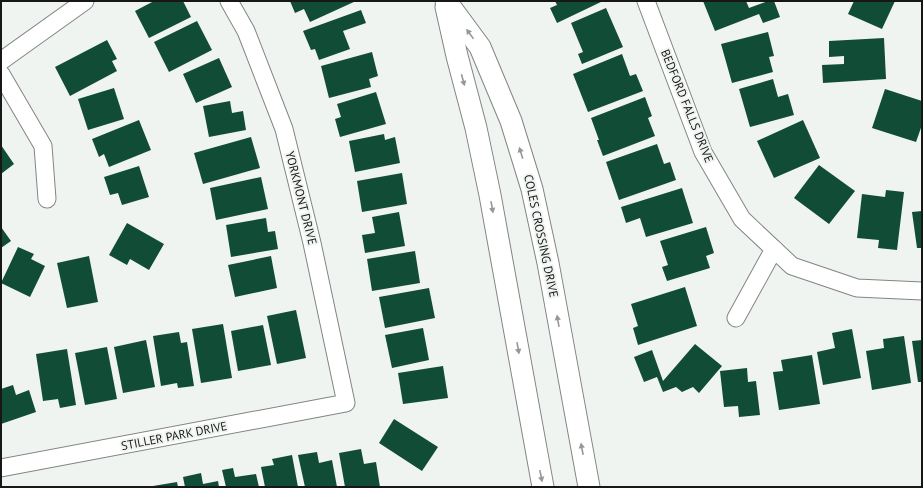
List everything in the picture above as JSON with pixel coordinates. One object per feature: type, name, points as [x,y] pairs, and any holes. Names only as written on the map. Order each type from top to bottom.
[{"type":"street","points":[[1,61],[85,1]]},
{"type":"street","name":"YORKMONT DRIVE","points":[[229,1],[246,31],[284,129],[312,243],[346,403]]},
{"type":"street","name":"COLES CROSSING DRIVE","points":[[446,1],[457,56],[476,128],[490,195],[543,487]]},
{"type":"street","name":"COLES CROSSING DRIVE","points":[[446,1],[480,47],[512,121],[530,182],[548,263],[589,487]]},
{"type":"street","name":"BEDFORD FALLS DRIVE","points":[[646,1],[703,152],[742,219],[792,266],[857,288],[922,291]]},
{"type":"street","points":[[1,74],[43,146],[47,200]]},
{"type":"street","points":[[736,318],[774,250]]},
{"type":"street","name":"STILLER PARK DRIVE","points":[[1,468],[346,403]]},
{"type":"building","points":[[154,1],[183,1],[191,17],[149,38],[135,11]]},
{"type":"building","points":[[290,1],[356,1],[310,22],[304,9],[295,13]]},
{"type":"building","points":[[555,1],[603,1],[557,23],[550,8],[557,5]]},
{"type":"building","points":[[703,1],[746,1],[749,8],[768,1],[774,1],[780,17],[763,23],[759,14],[715,31]]},
{"type":"building","points":[[854,1],[895,1],[882,29],[848,14]]},
{"type":"building","points":[[606,8],[623,47],[582,64],[578,54],[583,52],[571,23]]},
{"type":"building","points":[[361,10],[366,23],[343,31],[350,49],[319,60],[315,49],[311,50],[303,31]]},
{"type":"building","points":[[197,21],[212,50],[169,72],[154,42]]},
{"type":"building","points":[[768,32],[774,56],[769,57],[773,72],[732,83],[721,44]]},
{"type":"building","points":[[884,38],[886,79],[823,83],[822,65],[844,64],[844,56],[829,57],[829,41]]},
{"type":"building","points":[[107,40],[117,59],[112,61],[117,71],[70,96],[55,67]]},
{"type":"building","points":[[372,52],[378,76],[369,79],[371,87],[329,98],[321,66]]},
{"type":"building","points":[[622,54],[630,76],[636,74],[643,91],[588,112],[573,74]]},
{"type":"building","points":[[219,58],[232,87],[196,103],[183,74]]},
{"type":"building","points":[[773,79],[778,97],[788,94],[794,115],[750,127],[739,89]]},
{"type":"building","points":[[114,88],[124,119],[88,130],[78,99]]},
{"type":"building","points":[[885,89],[922,101],[922,125],[916,142],[872,128]]},
{"type":"building","points":[[376,92],[386,124],[340,137],[335,119],[341,117],[337,104]]},
{"type":"building","points":[[645,97],[652,116],[648,118],[655,136],[603,156],[591,118]]},
{"type":"building","points":[[230,101],[232,113],[243,111],[246,130],[209,137],[203,106]]},
{"type":"building","points":[[139,120],[151,150],[109,167],[104,154],[99,157],[92,139]]},
{"type":"building","points":[[803,120],[820,158],[774,178],[757,141]]},
{"type":"building","points":[[384,134],[385,140],[395,137],[400,163],[355,172],[349,141]]},
{"type":"building","points":[[251,137],[260,168],[203,184],[194,153]]},
{"type":"building","points":[[657,144],[664,164],[670,162],[676,180],[619,200],[606,162]]},
{"type":"building","points":[[1,145],[14,164],[1,174]]},
{"type":"building","points":[[819,165],[855,191],[829,224],[794,198]]},
{"type":"building","points":[[139,166],[149,197],[122,205],[118,193],[110,195],[104,177]]},
{"type":"building","points":[[402,173],[407,204],[362,212],[357,181]]},
{"type":"building","points":[[261,177],[268,209],[216,220],[210,188]]},
{"type":"building","points":[[682,188],[693,223],[646,237],[640,218],[626,223],[621,207]]},
{"type":"building","points":[[886,190],[904,192],[897,250],[878,248],[879,240],[857,238],[862,194],[885,197]]},
{"type":"building","points":[[922,211],[922,248],[917,248],[912,212]]},
{"type":"building","points":[[399,212],[405,246],[365,253],[362,235],[375,233],[372,217]]},
{"type":"building","points":[[266,218],[268,232],[275,231],[278,249],[231,257],[226,225]]},
{"type":"building","points":[[127,223],[164,244],[149,270],[130,259],[127,265],[109,255]]},
{"type":"building","points":[[1,227],[11,241],[1,248]]},
{"type":"building","points":[[706,227],[714,253],[706,256],[710,268],[667,281],[662,267],[668,265],[660,241]]},
{"type":"building","points":[[18,247],[34,254],[31,259],[45,266],[30,297],[1,283]]},
{"type":"building","points":[[415,251],[420,283],[372,291],[367,259]]},
{"type":"building","points":[[89,256],[98,302],[67,308],[57,263]]},
{"type":"building","points":[[271,256],[277,288],[235,297],[228,265]]},
{"type":"building","points":[[685,287],[697,326],[638,345],[633,328],[638,326],[631,304]]},
{"type":"building","points":[[429,288],[435,318],[385,328],[379,297]]},
{"type":"building","points":[[296,310],[306,358],[277,364],[267,316]]},
{"type":"building","points":[[223,324],[232,378],[201,383],[192,329]]},
{"type":"building","points":[[263,325],[271,365],[238,371],[231,331]]},
{"type":"building","points":[[423,328],[429,360],[392,368],[385,335]]},
{"type":"building","points":[[852,329],[861,378],[823,385],[817,352],[835,348],[832,333]]},
{"type":"building","points":[[179,332],[181,343],[187,342],[194,386],[178,388],[177,383],[161,386],[153,336]]},
{"type":"building","points":[[904,336],[911,383],[872,390],[866,351],[884,348],[883,339]]},
{"type":"building","points":[[146,340],[155,387],[123,393],[114,347]]},
{"type":"building","points":[[922,340],[922,382],[918,382],[912,341]]},
{"type":"building","points":[[695,344],[722,366],[699,393],[693,387],[682,392],[676,387],[663,392],[657,377],[644,382],[634,357],[652,350],[663,381]]},
{"type":"building","points":[[107,347],[117,399],[85,405],[75,353]]},
{"type":"building","points":[[67,349],[76,405],[60,408],[58,399],[43,401],[36,354]]},
{"type":"building","points":[[812,355],[820,404],[779,410],[773,372],[783,371],[781,360]]},
{"type":"building","points":[[443,366],[448,398],[403,404],[398,373]]},
{"type":"building","points":[[747,368],[748,382],[756,381],[760,415],[739,417],[738,406],[724,407],[720,371]]},
{"type":"building","points":[[13,385],[16,395],[29,390],[36,412],[1,424],[1,389]]},
{"type":"building","points":[[394,419],[438,447],[422,471],[379,443]]},
{"type":"building","points":[[361,449],[364,464],[376,462],[380,487],[345,487],[339,453]]},
{"type":"building","points":[[317,452],[319,463],[332,460],[337,487],[305,487],[298,455]]},
{"type":"building","points":[[292,455],[298,487],[265,487],[261,467],[274,465],[272,459]]},
{"type":"building","points":[[233,468],[235,477],[256,474],[259,487],[226,487],[222,470]]},
{"type":"building","points":[[201,473],[203,484],[218,481],[219,487],[185,487],[183,477]]},
{"type":"building","points":[[177,482],[178,487],[153,487],[153,486]]}]
